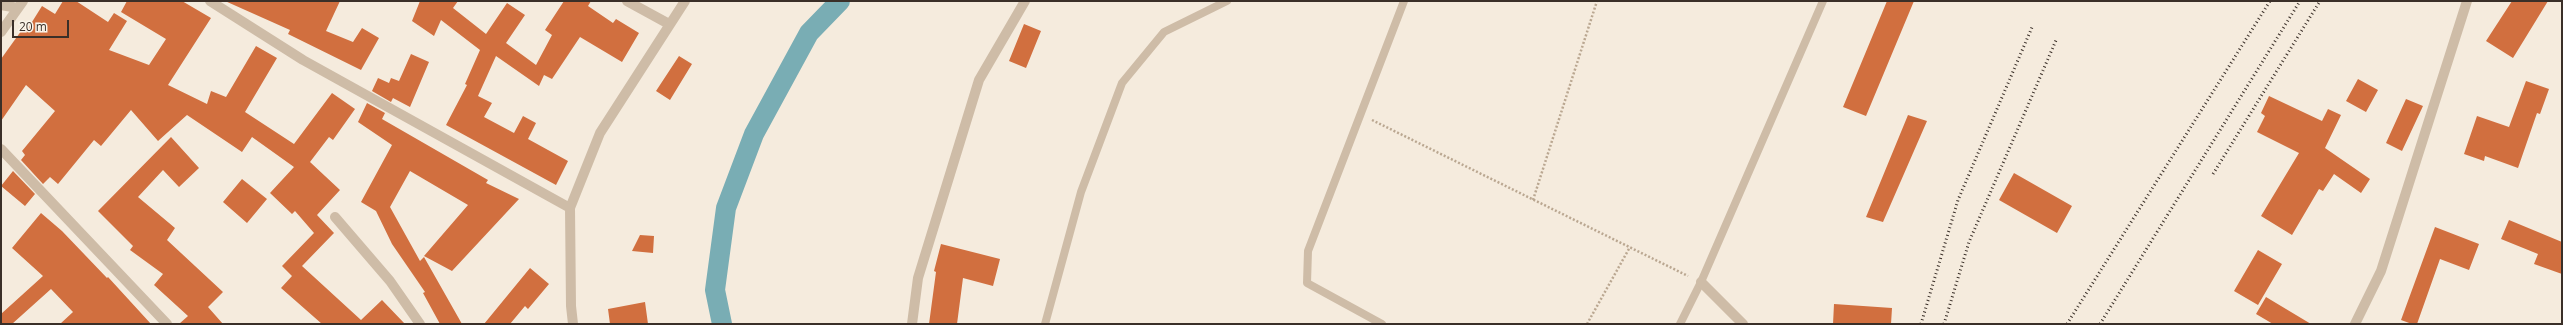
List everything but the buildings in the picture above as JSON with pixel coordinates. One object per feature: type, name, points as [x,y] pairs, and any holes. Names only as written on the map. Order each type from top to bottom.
[{"type":"street","points":[[210,1],[303,60],[570,208]]},
{"type":"street","points":[[627,1],[669,24]]},
{"type":"street","points":[[573,324],[571,306],[570,208],[600,133],[685,1]]},
{"type":"street","points":[[912,324],[918,278],[978,80],[1025,1]]},
{"type":"street","points":[[2355,324],[2381,270],[2467,1]]},
{"type":"street","points":[[1,5],[21,4]]},
{"type":"street","points":[[1,32],[21,4]]},
{"type":"street","points":[[1,149],[167,324]]},
{"type":"street","points":[[335,217],[390,281],[420,324]]},
{"type":"street","points":[[1701,282],[1743,324]]},
{"type":"lane","points":[[1045,324],[1081,192],[1122,83],[1164,32],[1227,1]]},
{"type":"lane","points":[[1382,324],[1307,283],[1308,251],[1404,1]]},
{"type":"lane","points":[[1680,324],[1701,282],[1823,1]]},
{"type":"path","points":[[1533,200],[1597,1]]},
{"type":"path","points":[[1360,114],[1701,282]]},
{"type":"path","points":[[1587,324],[1630,247]]},
{"type":"waterway","points":[[722,324],[715,290],[726,208],[754,134],[809,33],[840,1]]},
{"type":"railway","points":[[2067,324],[2270,1]]},
{"type":"railway","points":[[2100,324],[2300,1]]},
{"type":"railway","points":[[2213,174],[2320,1]]},
{"type":"railway","points":[[1921,324],[1958,200],[2033,25]]},
{"type":"railway","points":[[1944,324],[1969,242],[2057,38]]}]
